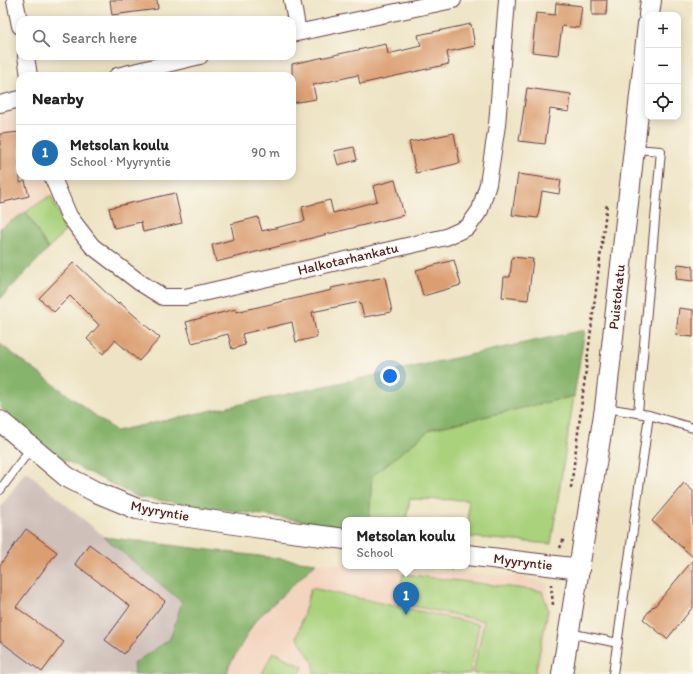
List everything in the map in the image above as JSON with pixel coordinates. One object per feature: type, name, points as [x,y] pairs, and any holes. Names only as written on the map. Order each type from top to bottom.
[{"type":"street","points":[[15,0],[18,16]]},
{"type":"street","points":[[292,0],[293,16]]},
{"type":"street","points":[[296,33],[453,0]]},
{"type":"street","name":"Halkotarhankatu","points":[[54,180],[69,216],[92,246],[139,282],[163,298],[185,297],[446,237],[468,227],[480,210],[488,184],[497,124],[507,0]]},
{"type":"street","points":[[649,12],[651,0]]},
{"type":"street","name":"Puistokatu","points":[[562,674],[605,408],[645,48]]},
{"type":"street","points":[[27,60],[28,72]]},
{"type":"street","points":[[134,72],[183,60]]},
{"type":"street","points":[[0,104],[16,100]]},
{"type":"street","name":"Myyryntie","points":[[0,421],[67,477],[96,492],[137,509],[342,539]]},
{"type":"street","name":"Myyryntie","points":[[470,555],[580,569]]},
{"type":"lane","points":[[634,149],[661,151],[638,413]]},
{"type":"lane","points":[[605,408],[649,415],[693,428]]},
{"type":"lane","points":[[613,674],[649,415]]},
{"type":"lane","points":[[0,490],[31,448]]},
{"type":"lane","points":[[569,633],[618,643]]},
{"type":"path","points":[[570,494],[608,196]]},
{"type":"path","points":[[553,608],[551,581],[552,566],[565,533]]},
{"type":"shaded area","points":[[6,109],[16,110],[16,180],[46,180],[51,195],[0,228],[0,111]]},
{"type":"shaded area","points":[[26,471],[182,602],[170,639],[133,664],[135,674],[0,674],[0,508]]},
{"type":"shaded area","points":[[316,563],[342,565],[342,569],[405,569],[524,577],[547,584],[550,609],[539,674],[227,674],[229,666],[255,621]]},
{"type":"green space","points":[[51,195],[65,231],[48,249],[26,212]]},
{"type":"green space","points":[[26,212],[48,249],[0,299],[0,228]]},
{"type":"green space","points":[[585,330],[574,396],[431,429],[372,476],[369,517],[342,517],[342,527],[137,497],[49,452],[0,407],[0,344],[116,431]]},
{"type":"green space","points":[[574,396],[551,544],[470,537],[468,500],[410,499],[407,517],[369,517],[372,476],[431,429]]},
{"type":"green space","points":[[104,537],[316,563],[255,621],[229,666],[227,674],[135,674],[133,664],[170,639],[182,602]]},
{"type":"green space","points":[[403,574],[542,591],[548,609],[535,674],[473,674],[484,621],[398,603]]},
{"type":"green space","points":[[311,588],[479,624],[470,674],[314,674],[314,664],[297,637]]},
{"type":"green space","points":[[273,652],[303,667],[300,674],[262,674]]},
{"type":"building","points":[[110,0],[157,0],[158,9],[112,15]]},
{"type":"building","points":[[592,0],[607,0],[606,15],[592,15]]},
{"type":"building","points":[[556,3],[582,6],[579,28],[562,26],[558,55],[532,52],[536,13],[555,15]]},
{"type":"building","points":[[471,24],[475,46],[447,52],[449,64],[360,84],[358,75],[313,85],[316,99],[296,102],[296,72],[292,72],[292,64],[386,44],[388,54],[421,46],[418,35]]},
{"type":"building","points":[[527,88],[571,94],[569,112],[550,109],[545,144],[519,141]]},
{"type":"building","points":[[16,132],[16,180],[20,180],[20,183],[25,181],[29,196],[0,203],[0,134]]},
{"type":"building","points":[[454,133],[460,163],[416,173],[409,142]]},
{"type":"building","points":[[354,147],[357,160],[338,165],[334,151]]},
{"type":"building","points":[[518,174],[561,180],[559,194],[542,191],[538,218],[512,215]]},
{"type":"building","points":[[395,180],[404,215],[216,262],[212,245],[234,239],[231,224],[258,217],[262,231],[305,221],[302,207],[330,200],[333,213],[377,201],[373,186]]},
{"type":"building","points":[[175,193],[182,223],[143,232],[141,222],[114,228],[109,208]]},
{"type":"building","points":[[512,257],[533,259],[528,300],[502,297],[504,277],[510,277]]},
{"type":"building","points":[[454,260],[461,285],[423,296],[416,270]]},
{"type":"building","points":[[74,262],[118,304],[119,302],[160,338],[139,361],[115,340],[103,354],[87,339],[99,325],[70,296],[54,312],[39,298]]},
{"type":"building","points":[[678,264],[693,266],[693,281],[676,279]]},
{"type":"building","points":[[385,277],[392,312],[364,317],[360,302],[312,312],[317,337],[296,342],[292,322],[242,334],[245,345],[232,349],[228,334],[192,343],[186,322],[236,309],[236,312],[332,290],[331,288]]},
{"type":"building","points":[[679,308],[693,310],[693,337],[676,335]]},
{"type":"building","points":[[684,483],[693,491],[693,557],[652,521]]},
{"type":"building","points":[[26,529],[57,552],[16,607],[64,642],[42,672],[0,641],[0,565]]},
{"type":"building","points":[[89,544],[165,601],[124,654],[105,640],[130,606],[75,564]]},
{"type":"building","points":[[693,560],[693,607],[667,639],[643,619]]},
{"type":"place","name":"Metsolan koulu","points":[[406,615]]}]
